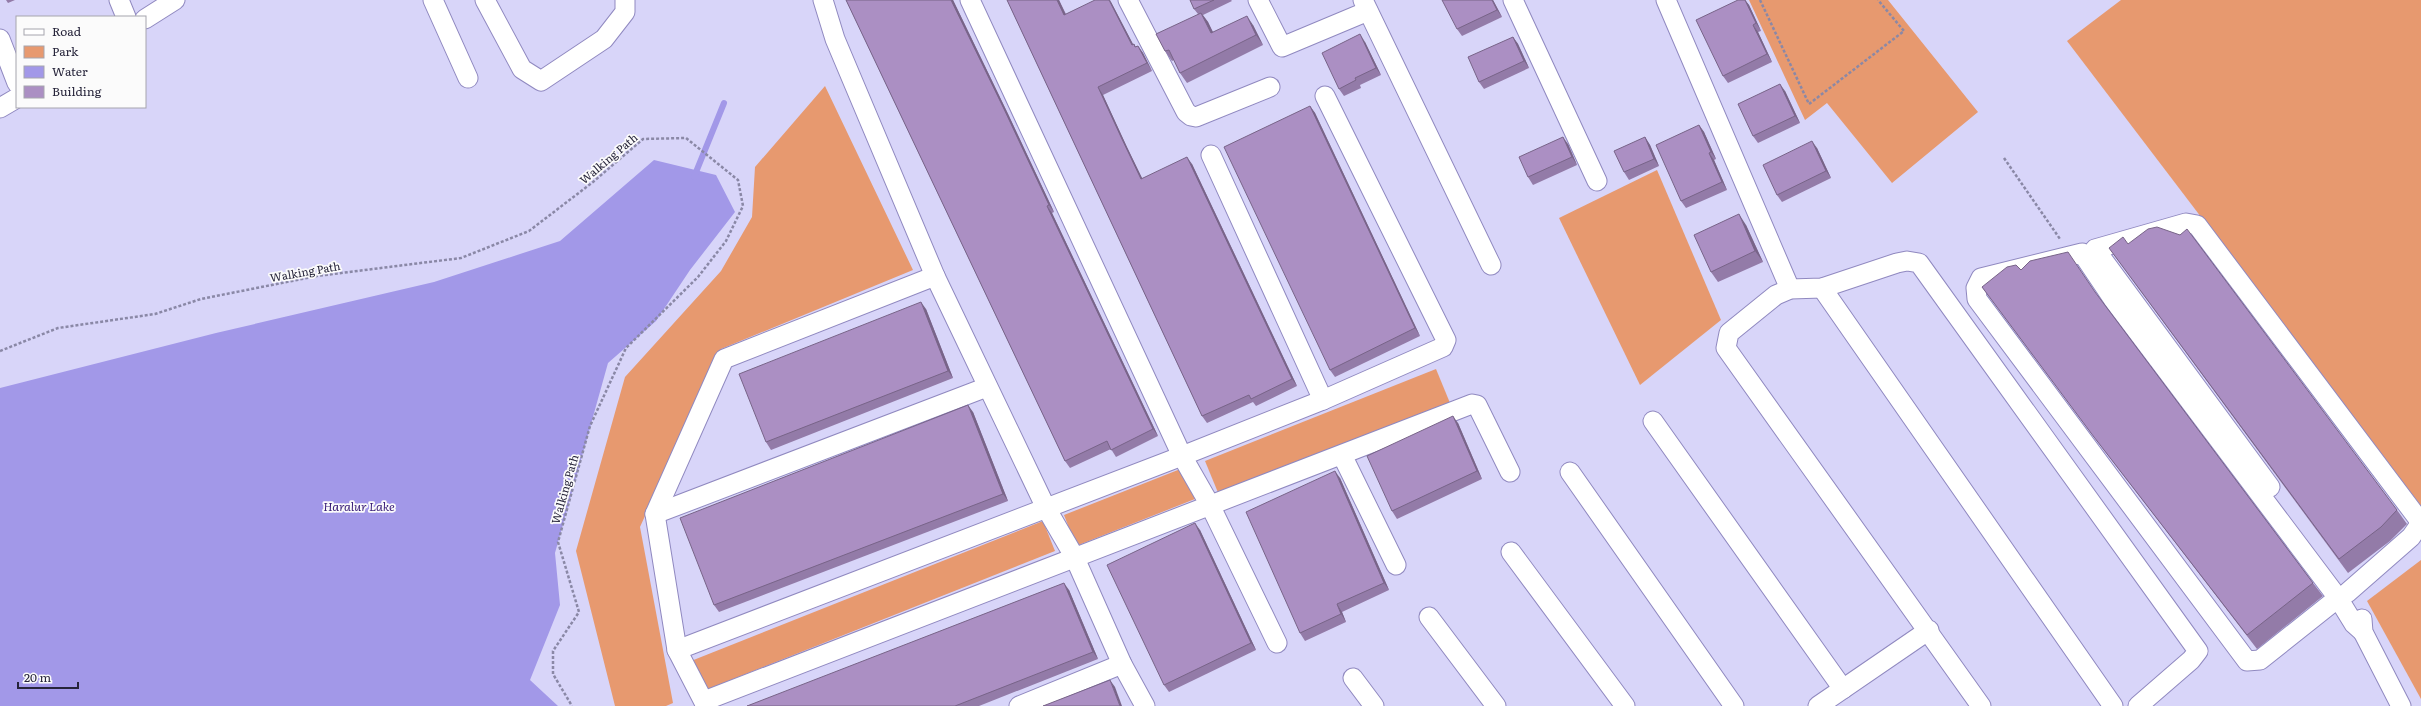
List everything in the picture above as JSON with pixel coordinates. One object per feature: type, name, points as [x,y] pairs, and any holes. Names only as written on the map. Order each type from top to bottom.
[{"type":"street","points":[[119,0],[126,16]]},
{"type":"street","points":[[146,18],[175,0]]},
{"type":"street","points":[[433,0],[468,78]]},
{"type":"street","points":[[485,0],[522,69],[541,81],[604,39],[625,12],[625,0]]},
{"type":"street","points":[[823,0],[835,39],[935,276],[1046,508],[1074,556],[1122,664],[1145,706]]},
{"type":"street","points":[[970,0],[1182,456],[1210,505],[1278,642]]},
{"type":"street","points":[[1128,0],[1184,108],[1191,116],[1196,117],[1270,87]]},
{"type":"street","points":[[1258,0],[1282,47],[1365,5],[1491,265]]},
{"type":"street","points":[[1514,0],[1597,181]]},
{"type":"street","points":[[1666,0],[1790,289]]},
{"type":"street","points":[[0,39],[16,80]]},
{"type":"street","points":[[677,650],[1182,456],[1323,400],[1440,350],[1446,344],[1446,340],[1326,96]]},
{"type":"street","points":[[0,108],[16,99]]},
{"type":"street","points":[[1211,155],[1323,400]]},
{"type":"street","points":[[2343,596],[2095,249],[2186,223],[2197,225],[2419,520],[2418,527],[2411,537],[2343,596],[2260,660],[2247,661],[1977,299],[1976,288],[1981,278],[2082,253],[2113,299],[2343,596],[2362,619],[2363,632],[2401,706]]},
{"type":"street","points":[[1981,706],[1929,630],[1726,348],[1729,333],[1776,295],[1790,289],[1822,288],[1897,263],[1907,261],[1918,263],[2190,637],[2198,651],[2191,660],[2138,706]]},
{"type":"street","points":[[935,276],[724,359],[654,514],[677,650],[705,703],[1074,556],[1342,455],[1474,403],[1477,405],[1510,472]]},
{"type":"street","points":[[1822,288],[2113,706]]},
{"type":"street","points":[[654,514],[988,387]]},
{"type":"street","points":[[1654,422],[1843,689]]},
{"type":"street","points":[[1342,455],[1396,565]]},
{"type":"street","points":[[1570,472],[1734,706]]},
{"type":"street","points":[[1511,552],[1625,706]]},
{"type":"street","points":[[1429,617],[1496,706]]},
{"type":"street","points":[[1818,706],[1929,630]]},
{"type":"street","points":[[1019,706],[1122,664]]},
{"type":"street","points":[[1353,678],[1374,706]]},
{"type":"path","points":[[1760,0],[1809,104],[1904,31],[1878,0]]},
{"type":"path","name":"Walking Path","points":[[0,351],[58,328],[155,314],[202,299],[317,276],[461,258],[529,231],[593,182],[643,139],[686,138],[738,180],[743,206],[726,241],[698,277],[626,348],[590,426],[558,542],[579,612],[553,651],[553,674],[572,706]]},
{"type":"path","points":[[2004,158],[2070,255]]},
{"type":"green space","points":[[1749,0],[1888,0],[1978,112],[1892,183],[1827,103],[1805,120]]},
{"type":"green space","points":[[2121,0],[2421,0],[2421,506],[2067,41]]},
{"type":"green space","points":[[825,86],[913,270],[721,349],[640,527],[673,703],[666,706],[615,706],[576,551],[625,377],[721,271],[752,217],[755,167]]},
{"type":"green space","points":[[1657,170],[1721,320],[1640,385],[1559,218]]},
{"type":"green space","points":[[1436,369],[1450,403],[1219,495],[1205,461]]},
{"type":"green space","points":[[1183,468],[1195,499],[1076,546],[1064,515]]},
{"type":"green space","points":[[1043,521],[1055,551],[703,691],[691,661]]},
{"type":"green space","points":[[2421,560],[2421,699],[2367,601]]},
{"type":"water","name":"Haralur Lake","points":[[654,160],[716,175],[735,212],[690,270],[656,321],[608,363],[555,553],[560,605],[530,680],[558,706],[0,706],[0,388],[216,333],[434,282],[560,241]]},
{"type":"building","points":[[846,0],[951,0],[1004,109],[1049,205],[1047,206],[1153,429],[1111,450],[1107,441],[1065,461]]},
{"type":"building","points":[[1007,0],[1057,0],[1064,15],[1095,0],[1109,0],[1132,45],[1134,44],[1135,47],[1138,46],[1147,63],[1098,87],[1141,179],[1187,157],[1292,379],[1251,399],[1249,395],[1202,416]]},
{"type":"building","points":[[1190,0],[1214,0],[1194,9]]},
{"type":"building","points":[[1442,0],[1492,0],[1497,10],[1457,29]]},
{"type":"building","points":[[1738,0],[1745,0],[1756,23],[1753,25],[1767,54],[1723,76],[1696,20]]},
{"type":"building","points":[[1201,13],[1211,33],[1247,16],[1256,35],[1180,73],[1169,50],[1165,51],[1156,34]]},
{"type":"building","points":[[1360,34],[1376,68],[1355,78],[1356,80],[1339,89],[1322,53]]},
{"type":"building","points":[[1513,37],[1524,61],[1479,82],[1468,57]]},
{"type":"building","points":[[1780,84],[1795,116],[1753,136],[1738,104]]},
{"type":"building","points":[[1310,106],[1415,328],[1330,370],[1224,147]]},
{"type":"building","points":[[1699,125],[1711,152],[1709,153],[1722,182],[1681,201],[1656,145]]},
{"type":"building","points":[[1563,137],[1572,157],[1528,177],[1519,157]]},
{"type":"building","points":[[1645,137],[1654,159],[1624,172],[1614,151]]},
{"type":"building","points":[[1812,141],[1826,171],[1777,195],[1763,165]]},
{"type":"building","points":[[1739,214],[1755,251],[1711,272],[1694,235]]},
{"type":"building","points":[[2157,227],[2180,235],[2187,229],[2397,510],[2381,527],[2339,559],[2109,248],[2123,237],[2128,244],[2148,229]]},
{"type":"building","points":[[2068,252],[2095,292],[2313,583],[2247,635],[2094,437],[1982,287],[2007,267],[2016,265],[2021,270],[2030,261]]},
{"type":"building","points":[[921,302],[948,371],[766,442],[739,374]]},
{"type":"building","points":[[968,405],[1003,494],[714,605],[680,518]]},
{"type":"building","points":[[1453,416],[1477,471],[1392,511],[1367,456]]},
{"type":"building","points":[[1335,471],[1384,583],[1337,604],[1341,614],[1300,633],[1246,512]]},
{"type":"building","points":[[1195,523],[1251,643],[1164,685],[1107,565]]},
{"type":"building","points":[[1064,583],[1093,652],[955,706],[747,706]]},
{"type":"building","points":[[1110,680],[1120,706],[1043,706]]},
{"type":"waterway","points":[[694,177],[724,103]]}]
